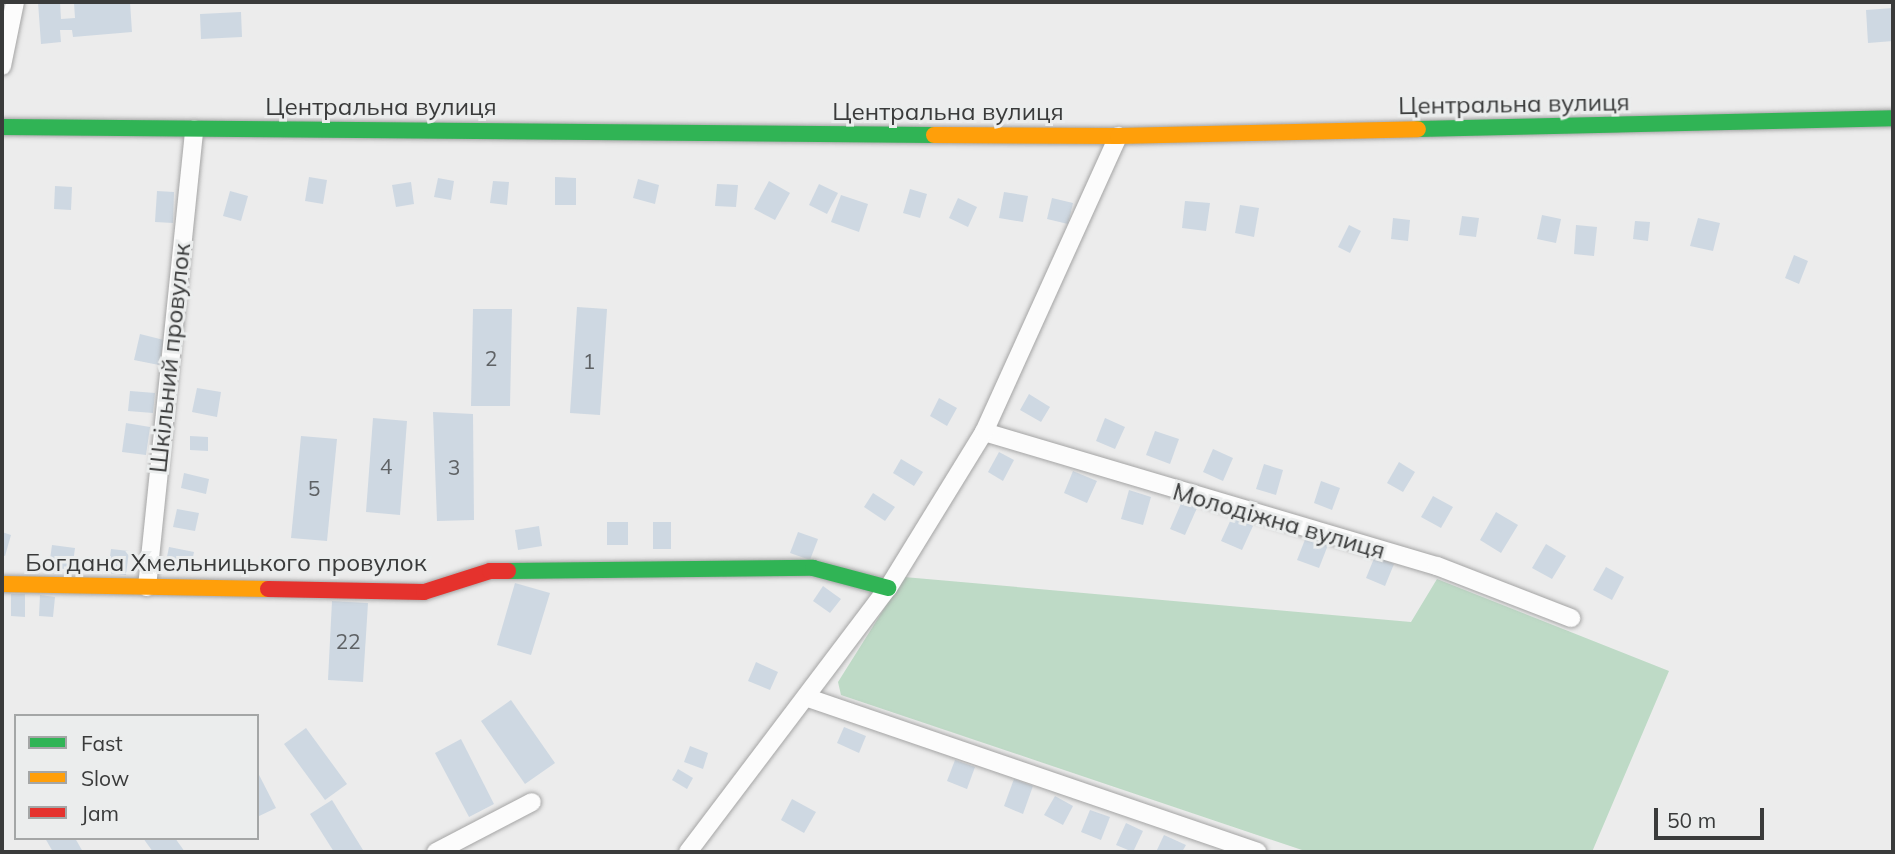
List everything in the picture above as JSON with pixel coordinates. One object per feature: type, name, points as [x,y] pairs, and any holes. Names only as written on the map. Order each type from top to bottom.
[{"type":"street","points":[[2,66],[15,2]]},
{"type":"street","name":"Центральна вулиця","points":[[2,127],[1118,136],[1893,118]]},
{"type":"street","name":"Шкільний провулок","points":[[147,587],[194,128]]},
{"type":"street","points":[[688,852],[888,588],[984,432],[1118,136]]},
{"type":"street","name":"Молодіжна вулиця","points":[[984,432],[1437,566],[1571,618]]},
{"type":"street","name":"Богдана Хмельницького провулок","points":[[2,584],[424,592],[490,570],[813,568],[888,588]]},
{"type":"street","points":[[807,698],[1257,852]]},
{"type":"street","points":[[436,852],[531,802]]},
{"type":"green space","points":[[904,577],[1411,622],[1437,579],[1669,671],[1592,852],[1308,852],[841,695],[838,682]]},
{"type":"building","points":[[38,2],[60,2],[61,19],[75,18],[74,3],[130,2],[132,32],[73,37],[72,30],[60,30],[61,42],[41,44]]},
{"type":"building","points":[[1893,8],[1893,41],[1868,43],[1866,10]]},
{"type":"building","points":[[241,12],[242,37],[201,39],[200,14]]},
{"type":"building","points":[[309,177],[327,180],[323,204],[305,201]]},
{"type":"building","points":[[555,177],[576,178],[576,205],[555,205]]},
{"type":"building","points":[[438,178],[454,181],[451,200],[434,197]]},
{"type":"building","points":[[638,179],[659,185],[655,204],[633,198]]},
{"type":"building","points":[[493,181],[509,182],[507,205],[490,203]]},
{"type":"building","points":[[769,181],[790,193],[775,220],[754,209]]},
{"type":"building","points":[[411,182],[414,204],[396,207],[392,185]]},
{"type":"building","points":[[717,184],[738,185],[736,207],[715,206]]},
{"type":"building","points":[[819,184],[838,193],[827,214],[809,205]]},
{"type":"building","points":[[55,186],[72,187],[71,210],[54,209]]},
{"type":"building","points":[[910,189],[927,194],[920,218],[903,213]]},
{"type":"building","points":[[157,191],[174,192],[173,223],[155,222]]},
{"type":"building","points":[[230,191],[248,196],[241,221],[223,216]]},
{"type":"building","points":[[1004,192],[1028,196],[1023,222],[999,218]]},
{"type":"building","points":[[841,195],[868,204],[859,232],[831,222]]},
{"type":"building","points":[[958,198],[977,207],[968,227],[949,218]]},
{"type":"building","points":[[1052,198],[1073,203],[1068,224],[1047,219]]},
{"type":"building","points":[[1185,201],[1210,203],[1206,231],[1182,228]]},
{"type":"building","points":[[1240,205],[1259,208],[1254,237],[1235,233]]},
{"type":"building","points":[[1542,215],[1561,219],[1556,243],[1537,239]]},
{"type":"building","points":[[1462,216],[1479,218],[1476,237],[1459,235]]},
{"type":"building","points":[[1393,218],[1410,220],[1408,241],[1391,239]]},
{"type":"building","points":[[1698,218],[1720,223],[1713,251],[1690,246]]},
{"type":"building","points":[[1635,221],[1650,222],[1648,241],[1633,239]]},
{"type":"building","points":[[1349,225],[1361,231],[1350,253],[1338,247]]},
{"type":"building","points":[[1576,225],[1597,227],[1594,256],[1574,254]]},
{"type":"building","points":[[1794,255],[1808,261],[1799,284],[1785,278]]},
{"type":"building","points":[[577,307],[607,309],[600,415],[570,413]]},
{"type":"building","points":[[473,309],[512,309],[510,406],[471,406]]},
{"type":"building","points":[[140,334],[164,340],[159,365],[134,360]]},
{"type":"building","points":[[197,388],[221,392],[217,417],[192,412]]},
{"type":"building","points":[[130,391],[155,393],[153,413],[128,411]]},
{"type":"building","points":[[1029,394],[1050,407],[1041,422],[1020,410]]},
{"type":"building","points":[[939,398],[957,408],[947,426],[930,416]]},
{"type":"building","points":[[433,412],[473,414],[474,520],[437,521]]},
{"type":"building","points":[[373,418],[407,421],[400,515],[366,512]]},
{"type":"building","points":[[1105,418],[1125,427],[1115,449],[1096,441]]},
{"type":"building","points":[[126,423],[150,427],[146,455],[122,452]]},
{"type":"building","points":[[1155,431],[1179,439],[1170,464],[1146,455]]},
{"type":"building","points":[[190,436],[208,437],[208,451],[190,450]]},
{"type":"building","points":[[301,436],[337,439],[327,541],[291,538]]},
{"type":"building","points":[[1213,449],[1233,458],[1223,481],[1203,472]]},
{"type":"building","points":[[999,452],[1014,460],[1003,481],[988,472]]},
{"type":"building","points":[[901,459],[923,472],[914,486],[893,473]]},
{"type":"building","points":[[1399,462],[1415,472],[1403,492],[1387,483]]},
{"type":"building","points":[[1264,464],[1283,470],[1276,495],[1256,489]]},
{"type":"building","points":[[1073,471],[1097,481],[1087,503],[1064,493]]},
{"type":"building","points":[[184,473],[209,479],[206,494],[181,488]]},
{"type":"building","points":[[1321,481],[1340,488],[1332,510],[1314,503]]},
{"type":"building","points":[[1129,490],[1151,497],[1143,525],[1121,519]]},
{"type":"building","points":[[873,493],[895,507],[885,521],[864,507]]},
{"type":"building","points":[[1433,496],[1453,507],[1441,528],[1421,517]]},
{"type":"building","points":[[1182,501],[1197,508],[1185,535],[1170,529]]},
{"type":"building","points":[[177,509],[199,513],[195,531],[173,527]]},
{"type":"building","points":[[1496,512],[1518,525],[1501,553],[1480,540]]},
{"type":"building","points":[[1232,517],[1253,526],[1242,550],[1221,541]]},
{"type":"building","points":[[607,522],[628,522],[628,545],[607,545]]},
{"type":"building","points":[[653,522],[671,522],[671,549],[653,549]]},
{"type":"building","points":[[539,526],[542,546],[518,550],[515,530]]},
{"type":"building","points":[[2,532],[11,535],[5,556],[2,555]]},
{"type":"building","points":[[798,532],[818,539],[810,560],[790,553]]},
{"type":"building","points":[[1306,537],[1328,545],[1319,568],[1297,560]]},
{"type":"building","points":[[1546,544],[1566,556],[1552,579],[1532,568]]},
{"type":"building","points":[[52,545],[75,548],[72,570],[49,567]]},
{"type":"building","points":[[169,547],[194,552],[190,571],[165,566]]},
{"type":"building","points":[[111,549],[129,551],[126,575],[108,573]]},
{"type":"building","points":[[1375,556],[1394,564],[1385,586],[1366,578]]},
{"type":"building","points":[[1606,567],[1624,577],[1612,600],[1593,590]]},
{"type":"building","points":[[515,583],[550,593],[531,655],[497,645]]},
{"type":"building","points":[[823,586],[841,599],[830,613],[813,601]]},
{"type":"building","points":[[11,594],[25,594],[25,617],[11,616]]},
{"type":"building","points":[[40,595],[55,597],[53,617],[39,616]]},
{"type":"building","points":[[332,601],[368,603],[363,682],[328,680]]},
{"type":"building","points":[[756,662],[778,672],[770,690],[748,681]]},
{"type":"building","points":[[511,700],[555,763],[525,784],[481,721]]},
{"type":"building","points":[[844,727],[866,736],[859,753],[837,743]]},
{"type":"building","points":[[306,728],[347,784],[325,800],[284,744]]},
{"type":"building","points":[[461,739],[494,804],[469,817],[435,753]]},
{"type":"building","points":[[690,746],[708,753],[703,769],[684,762]]},
{"type":"building","points":[[955,760],[975,767],[967,789],[947,781]]},
{"type":"building","points":[[678,769],[693,778],[687,789],[672,780]]},
{"type":"building","points":[[259,775],[276,808],[259,816]]},
{"type":"building","points":[[1014,779],[1033,786],[1023,814],[1004,806]]},
{"type":"building","points":[[1055,796],[1073,806],[1063,825],[1044,815]]},
{"type":"building","points":[[792,799],[816,812],[804,833],[781,820]]},
{"type":"building","points":[[332,800],[363,850],[334,852],[310,814]]},
{"type":"building","points":[[1090,810],[1110,817],[1101,840],[1081,832]]},
{"type":"building","points":[[1126,823],[1143,831],[1133,852],[1116,845]]},
{"type":"building","points":[[1164,835],[1186,845],[1182,852],[1156,852]]},
{"type":"building","points":[[46,840],[76,840],[83,852],[53,852]]},
{"type":"building","points":[[144,840],[176,840],[185,852],[153,852]]},
{"type":"traffic: fast","points":[[1418,129],[1893,118]]},
{"type":"traffic: fast","points":[[2,127],[934,135]]},
{"type":"traffic: fast","points":[[508,571],[813,568],[888,588]]},
{"type":"traffic: slow","points":[[934,135],[1118,136],[1418,129]]},
{"type":"traffic: slow","points":[[2,584],[268,589]]},
{"type":"traffic: jam","points":[[268,589],[424,592],[490,571],[508,571]]}]
